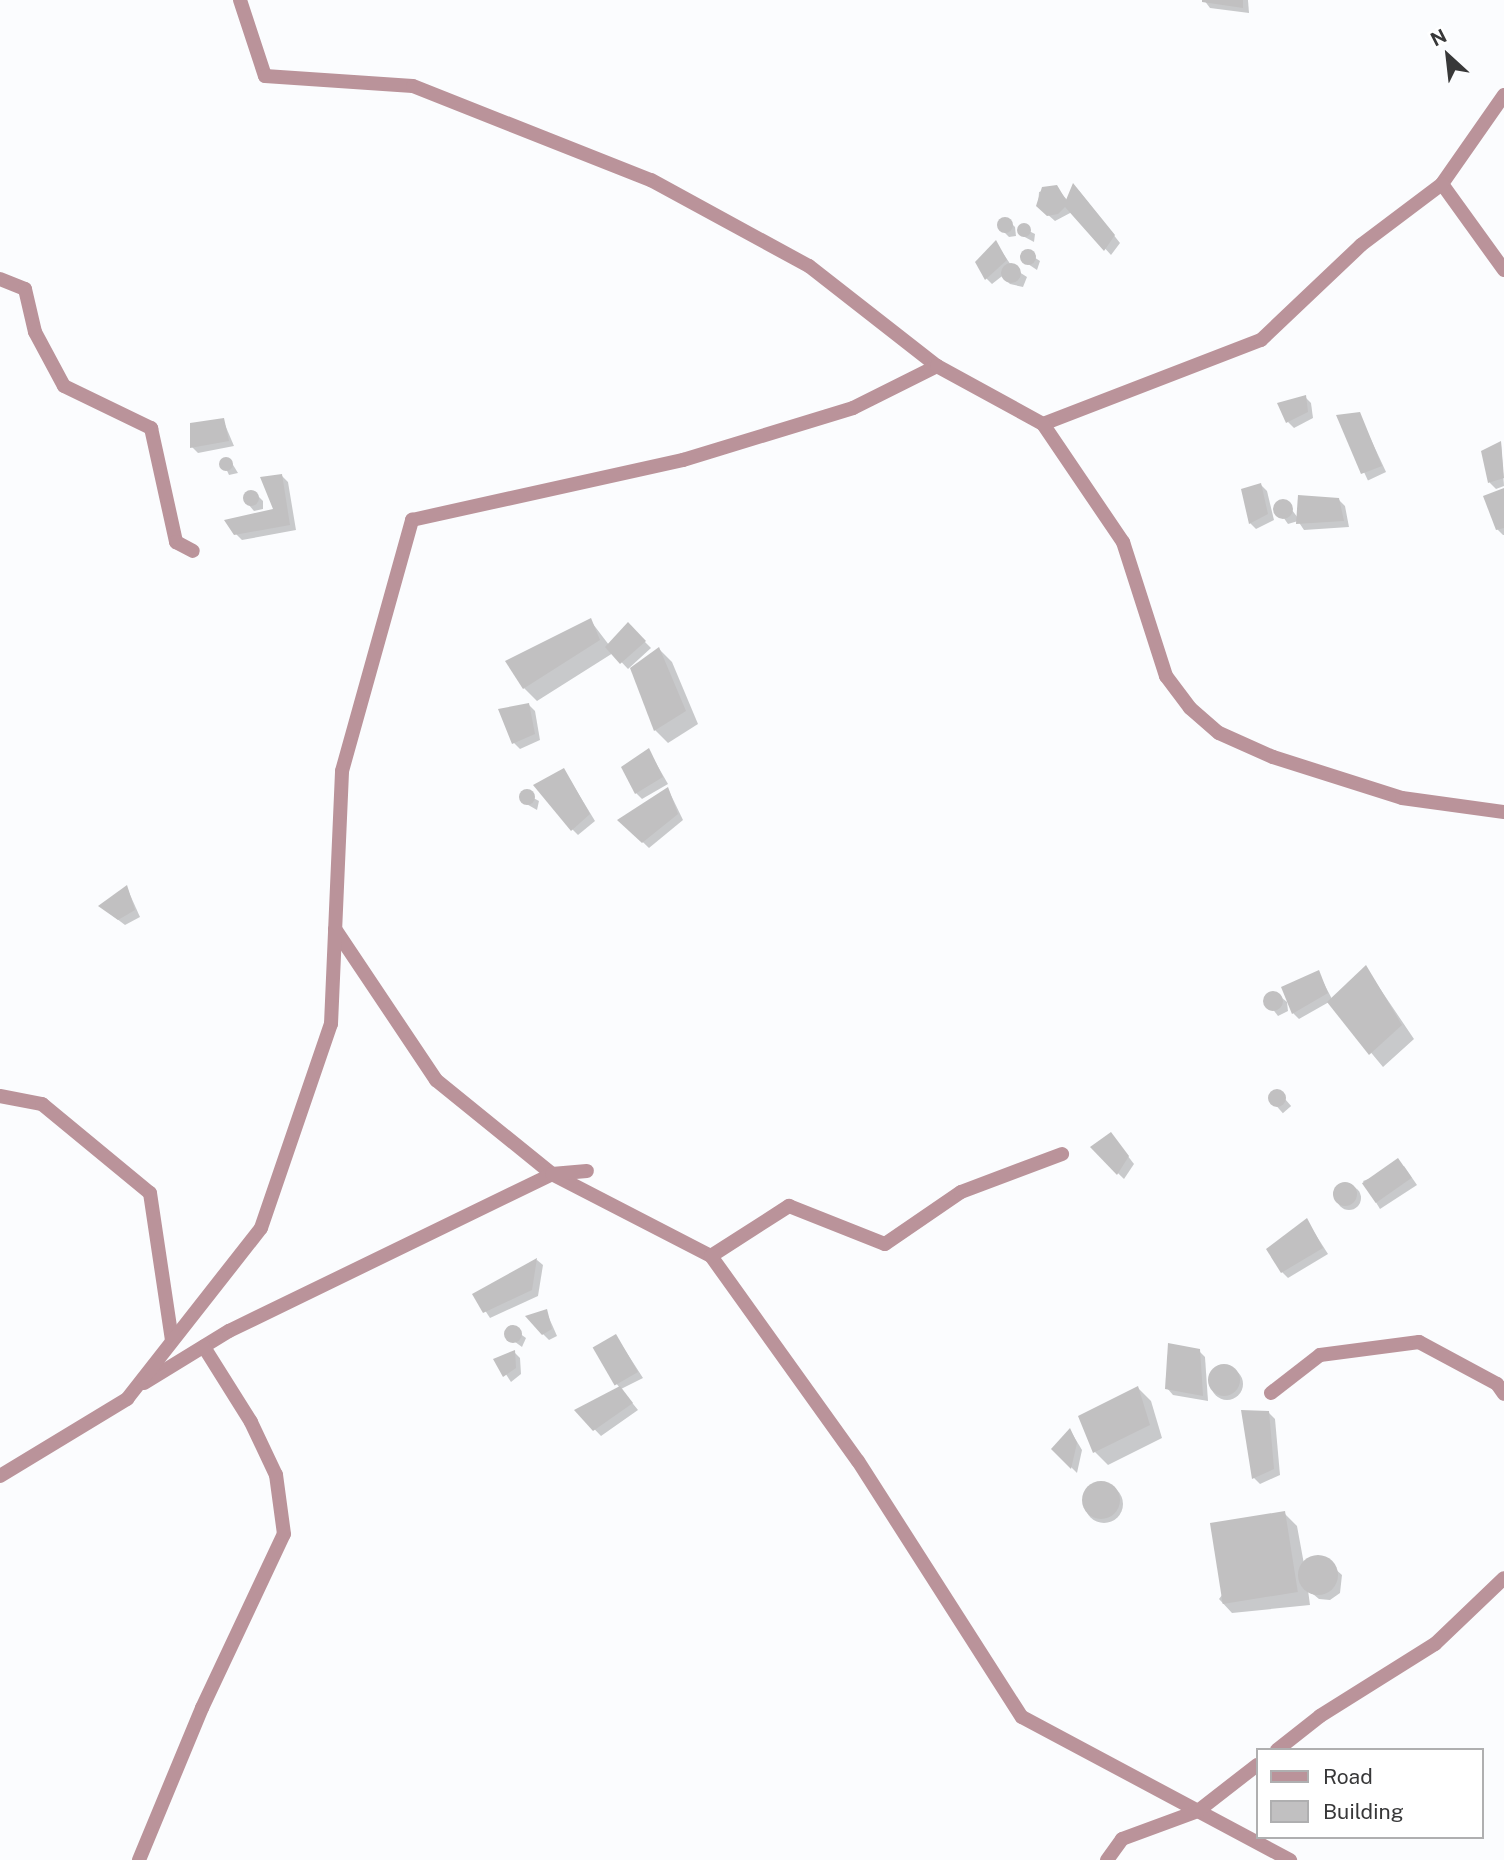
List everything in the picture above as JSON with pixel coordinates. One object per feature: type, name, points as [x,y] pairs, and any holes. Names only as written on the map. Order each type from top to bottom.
[{"type":"street","points":[[240,0],[265,76],[413,86],[652,180],[809,266],[937,366],[1043,424],[1123,542],[1166,676],[1199,717],[1219,733],[1273,757],[1402,799],[1504,812]]},
{"type":"street","points":[[1043,424],[1261,340],[1361,245],[1443,184],[1504,94]]},
{"type":"street","points":[[1443,184],[1504,270]]},
{"type":"street","points":[[0,279],[25,289],[35,332],[64,386],[151,428],[176,542],[193,551]]},
{"type":"street","points":[[0,1476],[127,1399],[261,1228],[331,1024],[342,771],[412,520],[683,460],[853,408],[937,366]]},
{"type":"street","points":[[335,929],[436,1080],[552,1174],[711,1256],[858,1461],[1022,1717],[1290,1860]]},
{"type":"street","points":[[0,1096],[42,1104],[150,1193],[172,1340]]},
{"type":"street","points":[[711,1256],[789,1206],[885,1244],[961,1192],[1062,1154]]},
{"type":"street","points":[[134,1390],[204,1347],[552,1174],[587,1171]]},
{"type":"street","points":[[1272,1393],[1320,1355],[1419,1342],[1497,1384],[1504,1394]]},
{"type":"street","points":[[139,1860],[202,1707],[284,1534],[276,1475],[251,1422],[204,1347]]},
{"type":"street","points":[[1280,1748],[1320,1716],[1435,1644],[1504,1578]]},
{"type":"street","points":[[1107,1860],[1122,1839],[1198,1811],[1256,1766]]},
{"type":"building","points":[[1243,0],[1243,8],[1202,2]]},
{"type":"building","points":[[1073,183],[1115,235],[1104,251],[1065,207],[1058,214],[1047,216],[1036,206],[1042,187],[1057,185],[1066,200]]},
{"type":"building","points":[[1005,217],[1013,225],[1005,233],[997,225]]},
{"type":"building","points":[[1021,223],[1027,223],[1031,230],[1027,237],[1021,237],[1017,233],[1017,227]]},
{"type":"building","points":[[996,240],[1007,260],[985,280],[975,262]]},
{"type":"building","points":[[1025,249],[1031,249],[1036,257],[1034,263],[1025,265],[1020,260],[1020,254]]},
{"type":"building","points":[[1007,263],[1015,263],[1021,273],[1015,283],[1007,283],[1001,277],[1001,269]]},
{"type":"building","points":[[1306,395],[1308,412],[1286,423],[1277,403]]},
{"type":"building","points":[[1360,412],[1382,466],[1361,474],[1336,415]]},
{"type":"building","points":[[224,418],[229,441],[190,448],[190,423]]},
{"type":"building","points":[[1501,441],[1504,478],[1488,483],[1481,451]]},
{"type":"building","points":[[223,457],[229,457],[233,464],[229,471],[223,471],[219,467],[219,461]]},
{"type":"building","points":[[282,474],[290,525],[234,535],[224,520],[273,509],[260,477]]},
{"type":"building","points":[[1261,483],[1268,514],[1249,524],[1241,489]]},
{"type":"building","points":[[1504,488],[1504,528],[1496,530],[1483,496]]},
{"type":"building","points":[[251,490],[257,492],[257,504],[251,506],[245,504],[243,498],[245,492]]},
{"type":"building","points":[[1298,495],[1339,498],[1344,521],[1296,524]]},
{"type":"building","points":[[1283,499],[1290,502],[1293,509],[1290,516],[1283,519],[1276,516],[1273,509],[1276,502]]},
{"type":"building","points":[[591,618],[600,640],[523,689],[505,661]]},
{"type":"building","points":[[628,622],[646,641],[620,664],[605,647]]},
{"type":"building","points":[[659,647],[686,711],[654,731],[630,668]]},
{"type":"building","points":[[529,703],[535,734],[512,744],[498,709]]},
{"type":"building","points":[[649,748],[663,777],[635,794],[621,767]]},
{"type":"building","points":[[564,768],[590,814],[571,831],[533,785]]},
{"type":"building","points":[[668,787],[678,814],[642,843],[617,820]]},
{"type":"building","points":[[527,789],[535,797],[527,805],[519,797]]},
{"type":"building","points":[[127,885],[135,910],[118,920],[98,906]]},
{"type":"building","points":[[1366,965],[1402,1025],[1369,1055],[1327,1002]]},
{"type":"building","points":[[1319,970],[1328,993],[1292,1014],[1281,987]]},
{"type":"building","points":[[1269,991],[1277,991],[1283,1001],[1277,1011],[1269,1011],[1263,1005],[1263,997]]},
{"type":"building","points":[[1273,1089],[1281,1089],[1286,1098],[1284,1105],[1273,1107],[1268,1102],[1268,1094]]},
{"type":"building","points":[[1111,1132],[1129,1156],[1117,1175],[1090,1147]]},
{"type":"building","points":[[1398,1158],[1412,1178],[1376,1203],[1362,1183]]},
{"type":"building","points":[[1345,1182],[1354,1185],[1357,1194],[1354,1203],[1345,1206],[1336,1203],[1333,1194],[1336,1185]]},
{"type":"building","points":[[1307,1218],[1323,1248],[1281,1273],[1266,1249]]},
{"type":"building","points":[[537,1258],[532,1290],[483,1313],[472,1294]]},
{"type":"building","points":[[547,1309],[552,1329],[542,1335],[525,1316]]},
{"type":"building","points":[[513,1325],[519,1328],[522,1334],[519,1340],[513,1343],[507,1340],[504,1334],[507,1328]]},
{"type":"building","points":[[616,1334],[638,1372],[615,1386],[593,1348]]},
{"type":"building","points":[[1168,1343],[1200,1349],[1203,1396],[1165,1389]]},
{"type":"building","points":[[515,1350],[516,1368],[503,1377],[493,1359]]},
{"type":"building","points":[[1224,1364],[1235,1369],[1240,1380],[1235,1391],[1224,1396],[1213,1391],[1208,1380],[1213,1369]]},
{"type":"building","points":[[620,1386],[633,1403],[593,1431],[574,1410]]},
{"type":"building","points":[[1138,1386],[1150,1425],[1093,1453],[1078,1416]]},
{"type":"building","points":[[1241,1410],[1269,1411],[1274,1469],[1252,1479]]},
{"type":"building","points":[[1070,1428],[1077,1443],[1071,1469],[1051,1449]]},
{"type":"building","points":[[1101,1481],[1114,1487],[1120,1500],[1114,1513],[1101,1519],[1088,1513],[1082,1500],[1088,1487]]},
{"type":"building","points":[[1285,1511],[1298,1592],[1223,1604],[1210,1523]]},
{"type":"building","points":[[1318,1555],[1326,1556],[1332,1561],[1337,1567],[1337,1583],[1332,1589],[1326,1594],[1318,1595],[1310,1594],[1304,1589],[1299,1583],[1298,1575],[1299,1567],[1304,1561],[1310,1556]]}]
